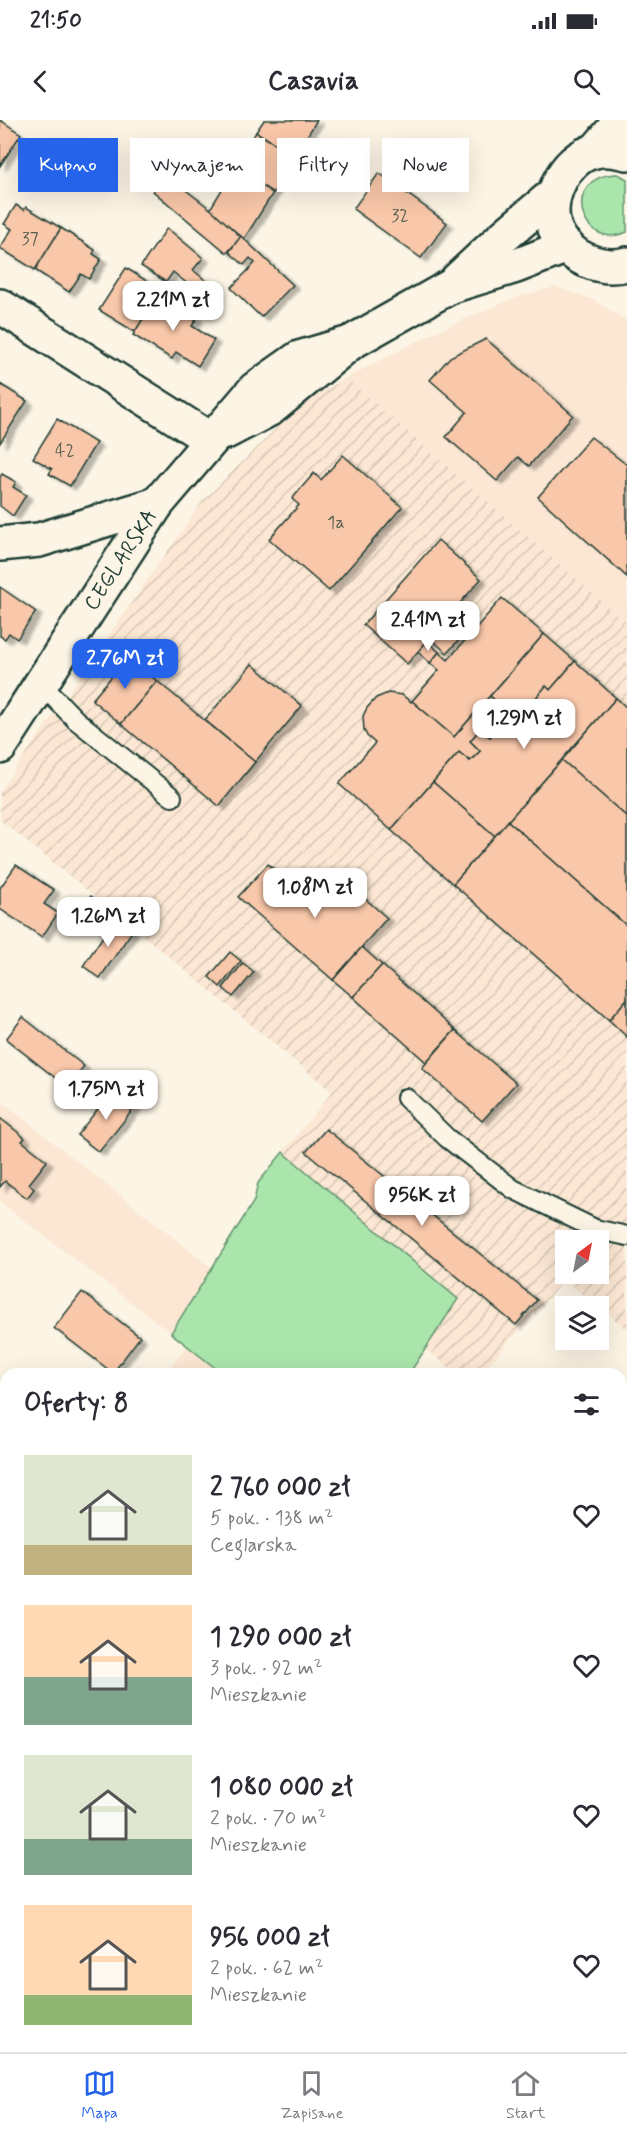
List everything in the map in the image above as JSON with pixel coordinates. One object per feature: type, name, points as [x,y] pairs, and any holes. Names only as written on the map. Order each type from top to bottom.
[{"type":"street","points":[[595,151],[619,120]]},
{"type":"street","points":[[626,265],[607,266],[589,262],[573,252],[556,233],[553,217],[554,194],[564,174],[581,158],[595,151],[613,150],[627,153]]},
{"type":"street","name":"CEGLARSKA","points":[[451,286],[503,237],[554,194]]},
{"type":"street","name":"CEGLARSKA","points":[[0,747],[157,504],[212,440],[270,409],[350,343],[451,286],[516,266],[567,246]]},
{"type":"street","points":[[0,306],[212,440]]},
{"type":"street","points":[[0,544],[39,540],[157,504]]},
{"type":"lane","points":[[41,684],[76,720],[172,797]]},
{"type":"lane","points":[[406,1098],[447,1138],[513,1190],[596,1229],[627,1236]]},
{"type":"shaded area","points":[[555,287],[592,299],[627,321],[627,623],[346,378],[435,332],[512,299]]},
{"type":"shaded area","points":[[346,378],[627,623],[627,1329],[609,1315],[609,1296],[585,1296],[569,1284],[609,1284],[609,1230],[555,1230],[555,1284],[560,1284],[485,1368],[450,1368],[425,1349],[457,1299],[283,1152],[332,1092],[0,820],[0,791],[202,502],[303,402]]},
{"type":"shaded area","points":[[0,1100],[212,1268],[171,1333],[0,1202]]},
{"type":"shaded area","points":[[187,1346],[215,1368],[170,1368]]},
{"type":"green space","points":[[618,174],[627,179],[627,232],[610,236],[597,232],[588,223],[582,211],[582,198],[588,186],[599,178]]},
{"type":"green space","points":[[283,1152],[458,1299],[413,1368],[215,1368],[171,1333],[254,1201],[258,1183]]},
{"type":"building","points":[[0,120],[21,134],[0,166]]},
{"type":"building","points":[[264,120],[317,120],[306,138],[277,138],[277,145],[256,132]]},
{"type":"building","points":[[256,132],[277,145],[277,186],[273,193],[265,188],[265,138],[252,138]]},
{"type":"building","points":[[379,173],[382,175],[382,192],[405,192],[447,223],[421,258],[353,209],[365,192],[370,192],[370,185]]},
{"type":"building","points":[[265,188],[273,193],[244,239],[210,209],[220,192],[265,192]]},
{"type":"building","points":[[154,192],[188,192],[213,211],[241,237],[227,253]]},
{"type":"building","points":[[16,205],[24,210],[26,207],[61,228],[35,270],[0,248],[12,229],[4,224]]},
{"type":"building","points":[[61,228],[95,250],[93,254],[101,259],[89,279],[81,274],[69,292],[35,270]]},
{"type":"building","points":[[167,228],[203,258],[193,270],[216,289],[207,300],[173,272],[166,282],[141,266]]},
{"type":"building","points":[[241,236],[293,285],[261,317],[231,288],[255,263],[250,258],[244,265],[229,252]]},
{"type":"building","points":[[126,268],[161,290],[135,332],[99,310]]},
{"type":"building","points":[[158,294],[197,318],[192,326],[214,340],[198,366],[176,352],[172,359],[133,335]]},
{"type":"building","points":[[486,339],[573,415],[529,466],[518,457],[497,481],[446,437],[467,412],[430,380],[450,357]]},
{"type":"building","points":[[0,384],[27,401],[0,443]]},
{"type":"building","points":[[57,419],[96,443],[70,486],[49,474],[52,469],[33,458]]},
{"type":"building","points":[[591,437],[627,465],[627,577],[538,497]]},
{"type":"building","points":[[343,455],[402,507],[329,591],[269,539],[299,505],[292,499],[314,473],[321,480]]},
{"type":"building","points":[[2,474],[16,482],[13,487],[26,495],[13,516],[0,506],[0,477]]},
{"type":"building","points":[[438,540],[481,579],[407,664],[363,625]]},
{"type":"building","points":[[0,587],[36,612],[17,639],[9,633],[5,639],[0,636]]},
{"type":"building","points":[[502,598],[544,634],[454,737],[412,701],[439,670],[430,663],[439,652],[448,660]]},
{"type":"building","points":[[449,615],[467,631],[447,653],[430,638]]},
{"type":"building","points":[[544,634],[575,661],[550,690],[546,686],[517,720],[490,696]]},
{"type":"building","points":[[427,641],[439,652],[430,663],[418,652]]},
{"type":"building","points":[[128,657],[157,681],[121,724],[92,700]]},
{"type":"building","points":[[575,661],[616,698],[495,836],[433,782],[459,752],[470,761],[480,751],[470,741],[480,729],[490,737],[510,715],[517,720],[546,686],[550,690]]},
{"type":"building","points":[[252,664],[302,706],[255,762],[205,720]]},
{"type":"building","points":[[157,681],[255,762],[219,806],[121,724]]},
{"type":"building","points":[[388,693],[402,695],[412,701],[454,737],[490,696],[510,715],[490,737],[480,729],[470,741],[480,751],[470,761],[459,752],[391,830],[339,784],[375,743],[364,730],[363,716],[376,698]]},
{"type":"building","points":[[616,698],[627,708],[627,817],[562,760]]},
{"type":"building","points":[[562,760],[627,817],[627,926],[508,821]]},
{"type":"building","points":[[433,782],[495,836],[453,884],[391,830]]},
{"type":"building","points":[[508,821],[627,926],[627,999],[609,1020],[453,884]]},
{"type":"building","points":[[268,864],[309,900],[320,887],[332,898],[343,886],[350,892],[353,888],[387,918],[333,980],[238,897]]},
{"type":"building","points":[[16,865],[54,890],[44,904],[58,913],[42,937],[0,909],[0,888]]},
{"type":"building","points":[[91,896],[116,917],[109,928],[87,914],[84,906]]},
{"type":"building","points":[[116,917],[133,930],[100,978],[83,966]]},
{"type":"building","points":[[362,947],[382,965],[353,997],[333,980]]},
{"type":"building","points":[[230,952],[241,961],[220,987],[209,977]]},
{"type":"building","points":[[243,963],[254,972],[233,997],[223,988]]},
{"type":"building","points":[[382,965],[455,1030],[426,1062],[353,997]]},
{"type":"building","points":[[627,999],[627,1037],[609,1020]]},
{"type":"building","points":[[23,1017],[84,1066],[67,1087],[6,1039]]},
{"type":"building","points":[[455,1030],[516,1083],[482,1121],[422,1068]]},
{"type":"building","points":[[113,1090],[135,1107],[99,1152],[77,1135]]},
{"type":"building","points":[[0,1118],[25,1138],[22,1141],[47,1161],[29,1184],[34,1189],[27,1198],[5,1181],[0,1187]]},
{"type":"building","points":[[326,1129],[537,1300],[516,1325],[306,1152]]},
{"type":"building","points":[[82,1292],[140,1337],[117,1368],[106,1368],[54,1328]]}]
